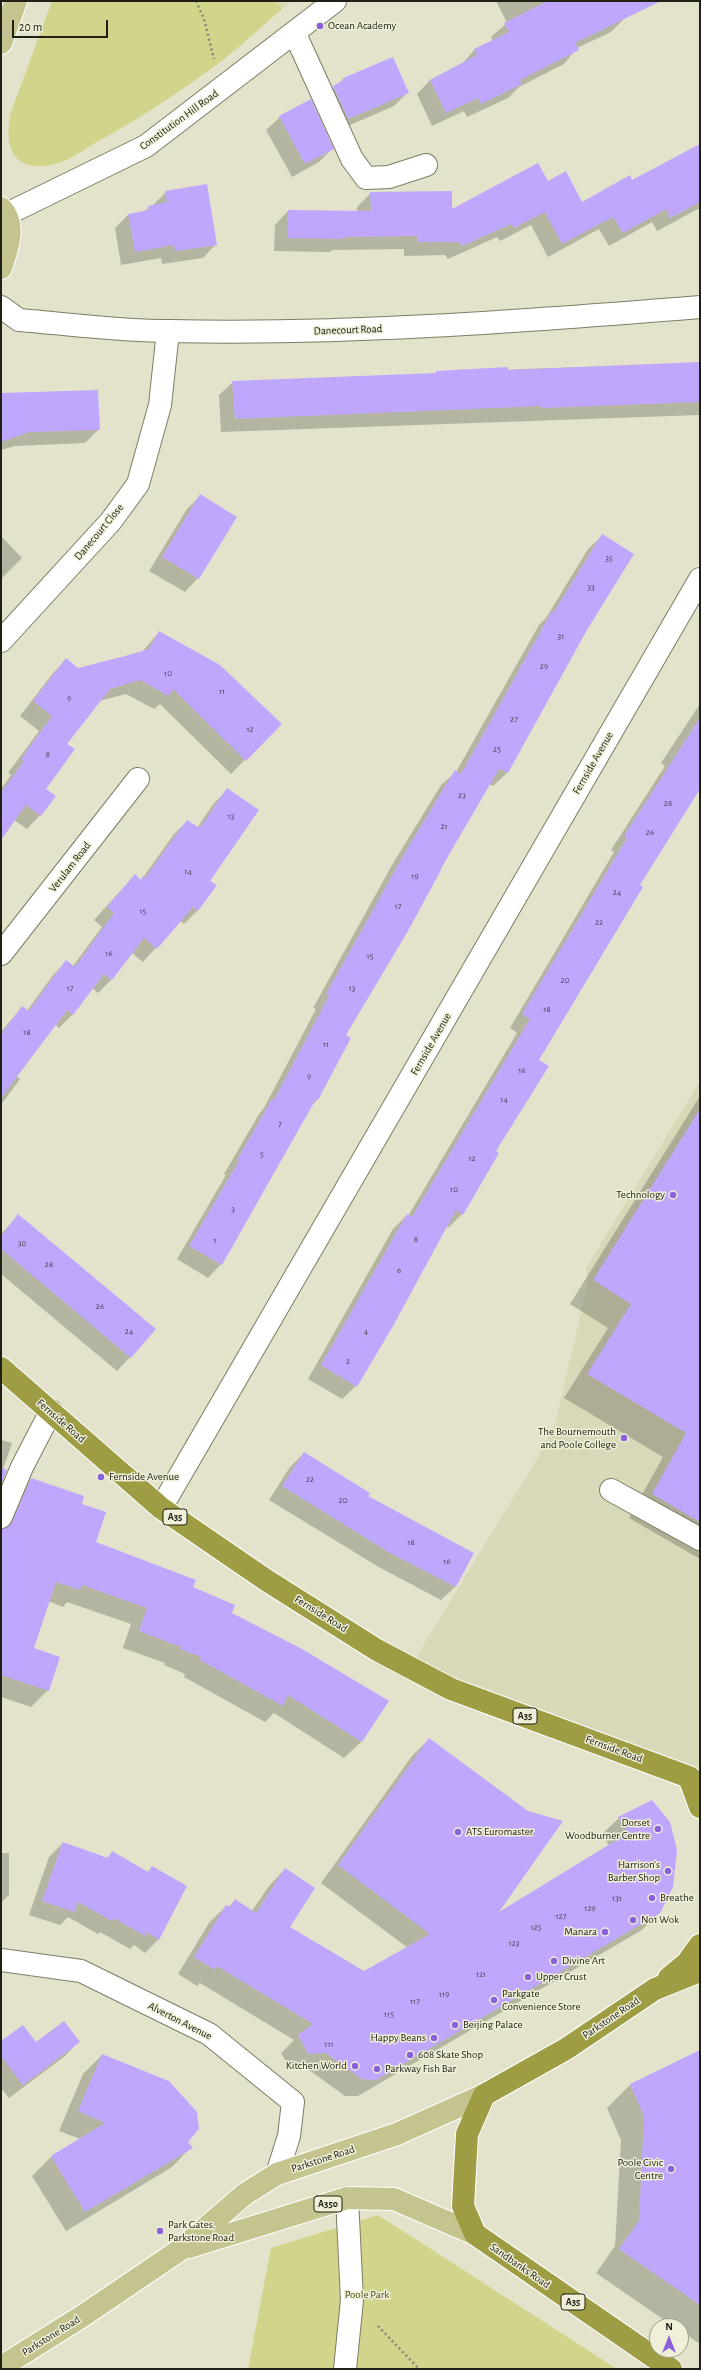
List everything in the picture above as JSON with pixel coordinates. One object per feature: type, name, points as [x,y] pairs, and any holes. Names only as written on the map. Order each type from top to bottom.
[{"type":"highway","name":"Fernside Road","points":[[1,1368],[161,1508],[266,1580],[377,1650],[451,1689],[696,1780],[700,1807]]},
{"type":"highway","points":[[655,1989],[687,1963],[700,1945]]},
{"type":"highway","name":"Parkstone Road","points":[[484,2095],[566,2049],[655,1989],[700,1971]]},
{"type":"highway","points":[[475,2234],[463,2206],[467,2134],[484,2095]]},
{"type":"highway","name":"Sandbanks Road","points":[[475,2234],[671,2369]]},
{"type":"main road","points":[[1,43],[16,1]]},
{"type":"main road","points":[[1,268],[9,243],[3,207]]},
{"type":"main road","name":"Parkstone Road","points":[[1,2367],[81,2317],[180,2250],[245,2194],[277,2174],[398,2134],[484,2095]]},
{"type":"main road","name":"Parkstone Road","points":[[180,2250],[347,2198],[394,2199],[475,2234]]},
{"type":"street","name":"Constitution Hill Road","points":[[3,207],[146,146],[295,34],[335,1]]},
{"type":"street","points":[[295,34],[352,159],[366,178],[389,177],[426,165]]},
{"type":"street","name":"Danecourt Road","points":[[1,306],[19,320],[168,332],[335,332],[506,322],[700,307]]},
{"type":"street","name":"Danecourt Close","points":[[1,641],[111,521],[138,484],[160,405],[168,332]]},
{"type":"street","name":"Fernside Avenue","points":[[161,1508],[700,579]]},
{"type":"street","name":"Verulam Road","points":[[1,954],[138,779]]},
{"type":"street","points":[[1,1517],[22,1467],[51,1411]]},
{"type":"street","points":[[611,1490],[700,1539]]},
{"type":"street","name":"Alverton Avenue","points":[[1,1960],[81,1971],[210,2034],[294,2102],[289,2136],[277,2174]]},
{"type":"street","points":[[345,2369],[352,2300],[347,2198]]},
{"type":"path","points":[[196,1],[204,19],[221,90]]},
{"type":"path","points":[[352,2300],[419,2369]]},
{"type":"shaded area","points":[[276,1],[292,1],[282,9]]},
{"type":"shaded area","name":"The Bournemouth and Poole College","points":[[700,1081],[700,1778],[410,1667],[540,1454],[556,1421],[587,1286],[586,1268]]},
{"type":"green space","points":[[52,1],[276,1],[282,9],[241,46],[215,66],[141,116],[65,160],[55,164],[41,166],[29,165],[14,155],[10,147],[9,125],[11,112]]},
{"type":"green space","name":"Poole Park","points":[[378,2215],[617,2369],[248,2369],[271,2248]]},
{"type":"building","points":[[548,1],[661,1],[575,43],[579,50],[520,80],[522,84],[481,104],[478,98],[446,113],[430,80],[477,55],[474,49],[509,32],[504,23]]},
{"type":"building","points":[[393,57],[409,93],[348,119],[333,86],[344,80],[343,78]]},
{"type":"building","points":[[311,99],[334,149],[305,164],[279,116]]},
{"type":"building","points":[[700,144],[700,202],[670,218],[666,209],[623,233],[613,217],[562,244],[545,212],[514,228],[511,224],[462,246],[459,242],[417,242],[417,236],[344,237],[344,239],[287,238],[288,210],[371,211],[370,192],[452,191],[452,209],[538,163],[548,181],[566,171],[582,202],[630,175],[632,180]]},
{"type":"building","points":[[207,184],[217,245],[175,251],[174,245],[135,252],[128,214],[149,210],[148,206],[167,202],[165,191]]},
{"type":"building","points":[[700,362],[700,402],[541,408],[541,406],[235,419],[232,381],[436,373],[436,371],[508,367],[508,370]]},
{"type":"building","points":[[98,390],[100,430],[29,432],[1,442],[1,393]]},
{"type":"building","points":[[200,494],[237,517],[199,579],[162,557]]},
{"type":"building","points":[[602,534],[634,554],[587,630],[508,773],[499,769],[440,870],[408,931],[346,1035],[351,1038],[318,1100],[316,1099],[222,1265],[189,1246],[239,1161],[237,1160],[272,1099],[274,1100],[329,996],[326,994],[406,851],[455,770],[461,774],[552,611],[554,612]]},
{"type":"building","points":[[159,631],[220,665],[282,724],[246,761],[173,689],[169,696],[140,680],[110,689],[67,744],[75,749],[46,789],[56,796],[41,816],[26,805],[1,840],[1,793],[24,761],[21,759],[52,716],[33,701],[66,658],[78,668],[125,656],[149,649]]},
{"type":"building","points":[[700,718],[700,789],[640,885],[643,887],[539,1060],[549,1066],[496,1151],[499,1153],[463,1215],[456,1210],[393,1326],[357,1387],[321,1365],[407,1214],[412,1217],[530,1019],[522,1014],[627,838],[624,836]]},
{"type":"building","points":[[227,788],[259,810],[210,881],[217,885],[198,911],[193,907],[157,949],[144,938],[112,980],[104,974],[73,1015],[67,1010],[1,1098],[1,1035],[22,1006],[29,1011],[66,960],[75,967],[114,913],[107,907],[135,874],[141,880],[143,876],[145,878],[187,820],[200,828]]},
{"type":"building","name":"Technology","points":[[700,1109],[700,1522],[652,1494],[686,1433],[587,1374],[631,1304],[593,1280]]},
{"type":"building","points":[[18,1214],[156,1329],[131,1358],[1,1249],[1,1236]]},
{"type":"building","points":[[304,1452],[370,1493],[368,1496],[474,1553],[456,1587],[390,1553],[282,1486]]},
{"type":"building","points":[[1,1468],[7,1470],[1,1485]]},
{"type":"building","points":[[31,1478],[84,1496],[82,1504],[106,1512],[96,1542],[196,1580],[193,1587],[235,1605],[232,1613],[302,1649],[389,1701],[362,1742],[288,1695],[283,1706],[200,1660],[201,1657],[180,1649],[181,1647],[139,1631],[147,1608],[82,1585],[80,1590],[56,1582],[34,1648],[60,1657],[49,1691],[1,1675],[1,1529],[8,1527],[12,1522]]},
{"type":"building","points":[[429,1738],[528,1811],[563,1821],[499,1912],[628,1833],[618,1817],[652,1800],[670,1822],[677,1850],[673,1887],[660,1913],[376,2080],[362,2079],[326,2053],[308,2054],[298,2035],[313,2024],[217,1966],[215,1970],[194,1957],[226,1905],[230,1907],[235,1899],[256,1913],[285,1868],[315,1888],[290,1927],[364,1971],[430,1934],[338,1865]]},
{"type":"building","points":[[63,1842],[108,1858],[112,1851],[148,1872],[152,1866],[187,1886],[159,1940],[147,1932],[145,1936],[114,1918],[112,1921],[78,1902],[74,1912],[42,1901]]},
{"type":"building","points":[[64,2021],[80,2042],[23,2085],[1,2056],[1,2041],[23,2025],[36,2042]]},
{"type":"building","name":"Poole Civic Centre","points":[[700,2050],[700,2305],[619,2249],[639,2221],[644,2116],[630,2084]]},
{"type":"building","points":[[102,2054],[169,2081],[197,2112],[199,2129],[188,2142],[193,2148],[85,2212],[51,2156],[105,2123],[78,2111]]},
{"type":"place","name":"Ocean Academy","points":[[320,26]]},
{"type":"place","name":"Technology","points":[[673,1195]]},
{"type":"place","name":"The Bournemouth and Poole College","points":[[624,1438]]},
{"type":"place","name":"Fernside Avenue","points":[[101,1477]]},
{"type":"place","name":"Dorset Woodburner Centre","points":[[658,1829]]},
{"type":"place","name":"ATS Euromaster","points":[[458,1832]]},
{"type":"place","name":"Harrison‘s Barber Shop","points":[[668,1871]]},
{"type":"place","name":"Breathe","points":[[652,1898]]},
{"type":"place","name":"No1 Wok","points":[[633,1920]]},
{"type":"place","name":"Manara","points":[[605,1932]]},
{"type":"place","name":"Divine Art","points":[[554,1961]]},
{"type":"place","name":"Upper Crust","points":[[528,1977]]},
{"type":"place","name":"Parkgate Convenience Store","points":[[494,2000]]},
{"type":"place","name":"Beijing Palace","points":[[455,2025]]},
{"type":"place","name":"Happy Beans","points":[[434,2038]]},
{"type":"place","name":"608 Skate Shop","points":[[410,2055]]},
{"type":"place","name":"Kitchen World","points":[[355,2066]]},
{"type":"place","name":"Parkway Fish Bar","points":[[377,2069]]},
{"type":"place","name":"Poole Civic Centre","points":[[671,2169]]},
{"type":"place","name":"Park Gates, Parkstone Road","points":[[160,2231]]}]
